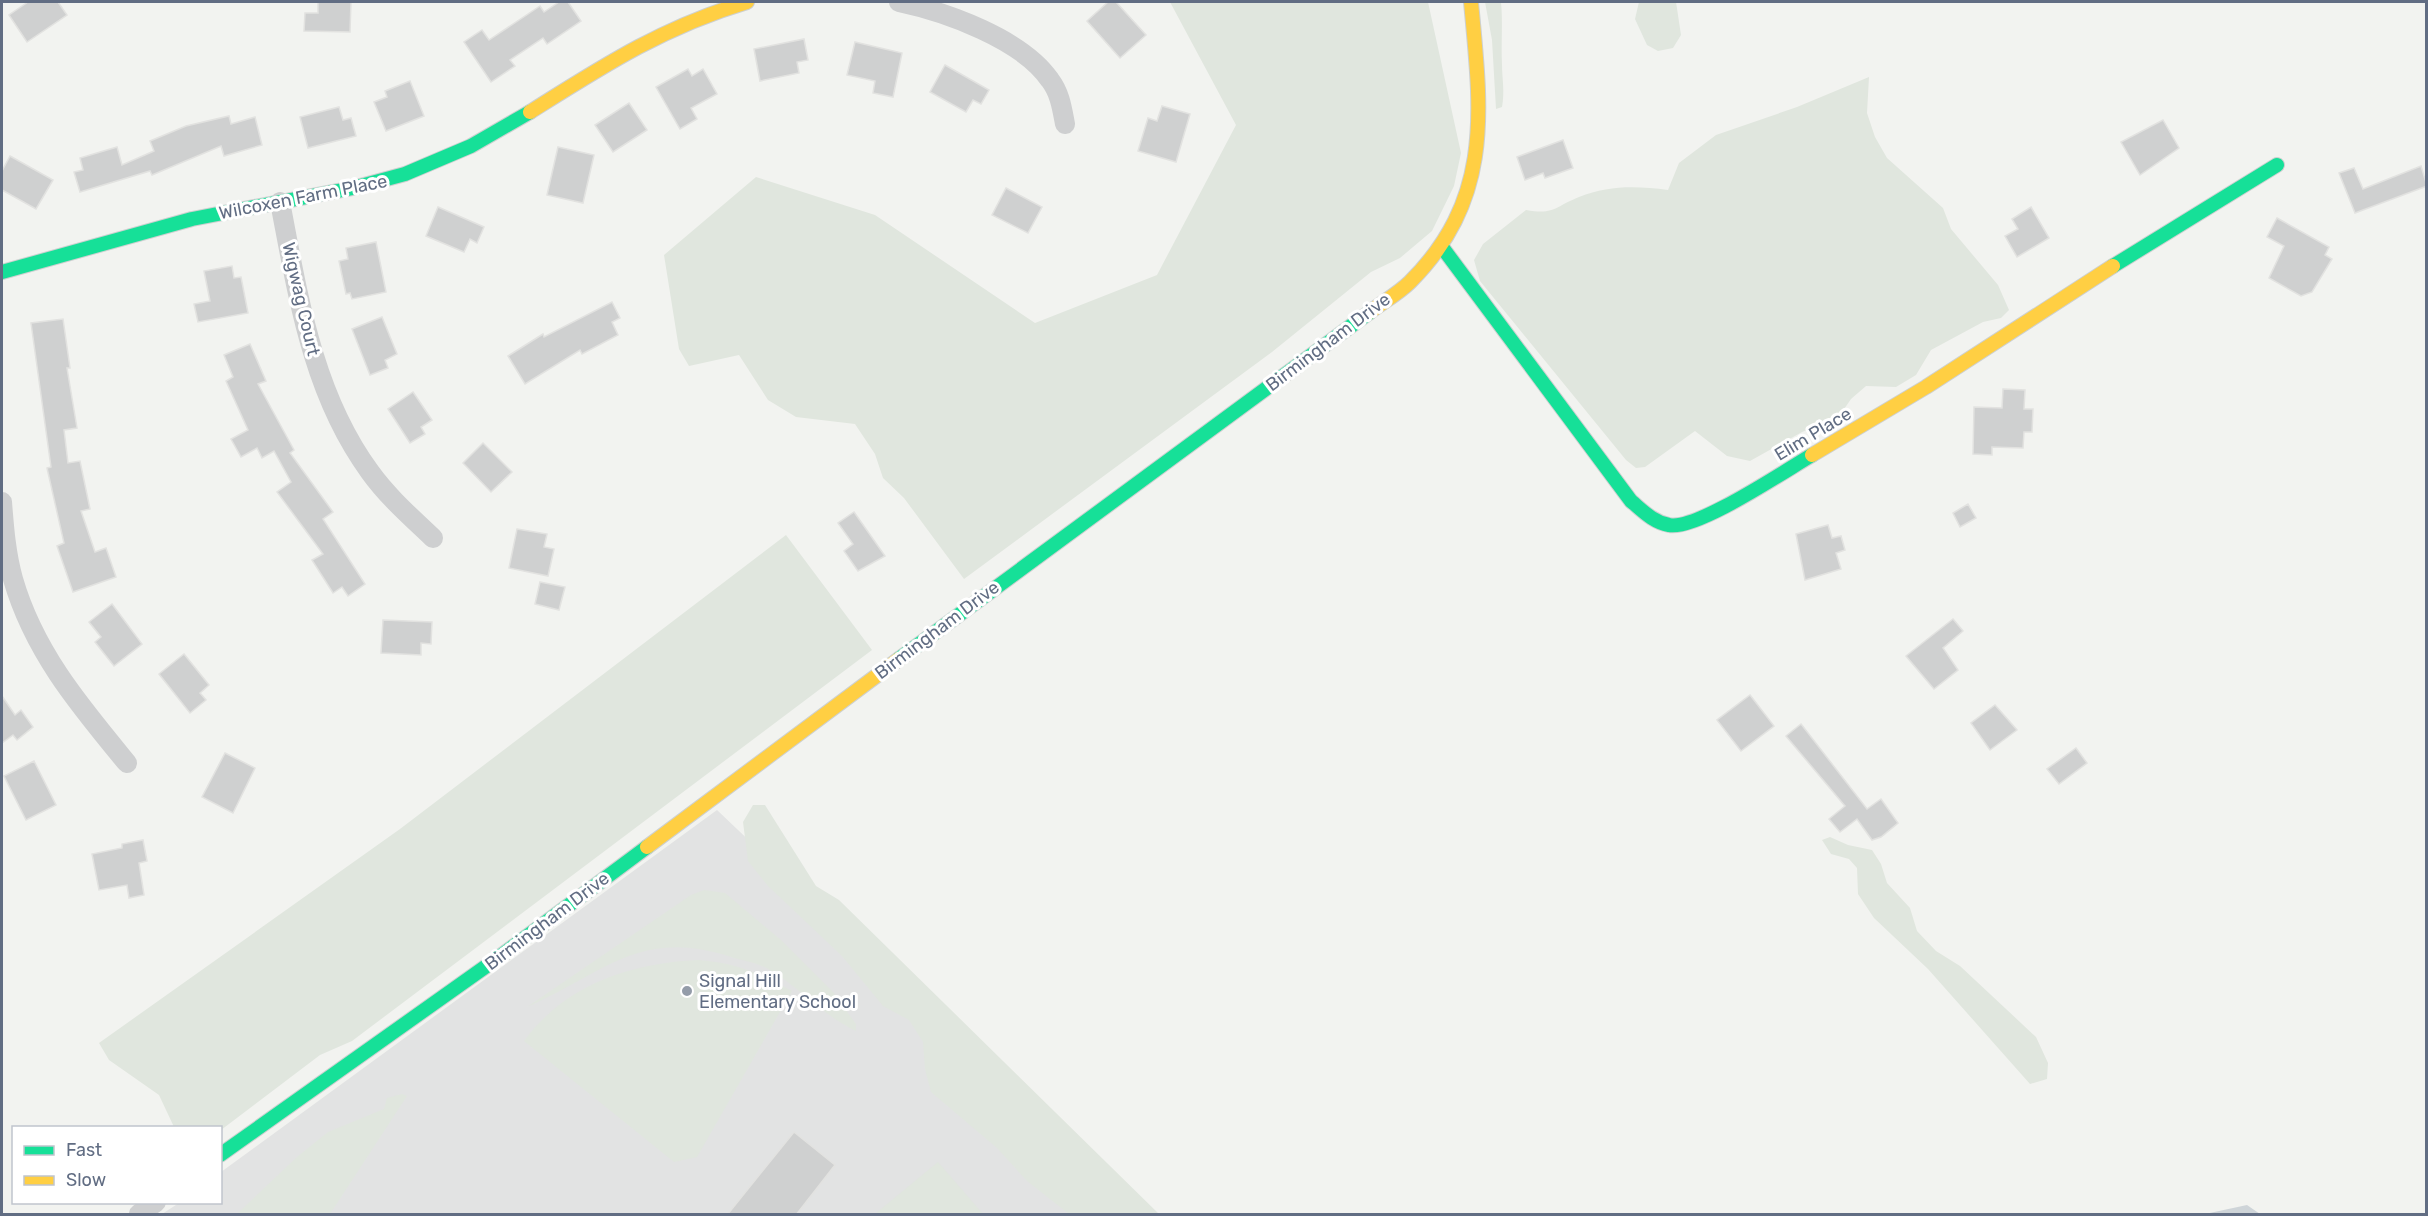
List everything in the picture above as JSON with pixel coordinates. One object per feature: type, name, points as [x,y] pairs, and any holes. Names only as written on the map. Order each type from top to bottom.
[{"type":"street","name":"Wilcoxen Farm Place","points":[[2,272],[163,226],[390,181],[431,165],[508,125],[648,39],[700,15],[747,2]]},
{"type":"street","points":[[899,2],[922,7],[970,26],[1015,48],[1036,62],[1057,92],[1065,124]]},
{"type":"street","name":"Birmingham Drive","points":[[222,1154],[502,955],[1003,581],[1409,283],[1442,247],[1458,221],[1469,193],[1476,164],[1479,92],[1471,2]]},
{"type":"street","name":"Elim Place","points":[[1442,247],[1630,501],[1660,524],[1677,525],[1696,520],[1736,501],[1906,399],[2122,260],[2277,165]]},
{"type":"street","name":"Wigwag Court","points":[[280,202],[306,336],[328,398],[370,472],[433,538]]},
{"type":"street","points":[[2,502],[13,579],[25,616],[42,651],[63,684],[127,763]]},
{"type":"street","points":[[139,1215],[155,1204]]},
{"type":"shaded area","points":[[1170,2],[1428,2],[1461,153],[1454,186],[1432,231],[1400,258],[1371,272],[1272,352],[964,579],[904,498],[883,478],[875,454],[855,424],[796,417],[768,400],[739,355],[689,366],[679,349],[664,255],[756,177],[875,215],[1035,323],[1157,275],[1236,125]]},
{"type":"shaded area","points":[[1485,2],[1501,2],[1503,96],[1502,107],[1496,109],[1492,40]]},
{"type":"shaded area","points":[[1639,2],[1676,2],[1681,35],[1673,48],[1658,51],[1647,45],[1635,19]]},
{"type":"shaded area","points":[[1869,77],[1867,113],[1875,137],[1887,158],[1943,208],[1951,229],[1998,285],[2009,310],[2001,318],[1983,322],[1931,350],[1916,375],[1896,387],[1866,386],[1851,399],[1838,418],[1802,432],[1750,461],[1727,456],[1695,431],[1645,467],[1636,468],[1626,460],[1480,281],[1474,260],[1483,244],[1526,210],[1549,211],[1579,197],[1612,188],[1668,190],[1679,163],[1716,135],[1797,107]]},
{"type":"shaded area","points":[[786,535],[872,650],[352,1041],[320,1055],[222,1129],[222,1126],[174,1126],[159,1095],[109,1060],[99,1043],[400,829]]},
{"type":"shaded area","points":[[753,805],[765,805],[816,886],[839,900],[1159,1214],[1069,1214],[1027,1181],[997,1148],[931,1092],[925,1069],[923,1042],[909,1020],[883,1006],[842,956],[768,886],[748,861],[743,822]]},
{"type":"shaded area","name":"Signal Hill Elementary School","points":[[717,810],[1141,1214],[162,1214],[177,1204],[222,1204],[222,1171]]},
{"type":"shaded area","points":[[1830,837],[1848,845],[1872,850],[1881,864],[1887,883],[1910,908],[1917,931],[1936,951],[1960,966],[2036,1037],[2048,1063],[2047,1079],[2030,1084],[1928,969],[1874,918],[1858,894],[1857,868],[1849,859],[1831,854],[1822,840]]},
{"type":"shaded area","points":[[704,890],[725,893],[781,940],[833,992],[856,1024],[856,1031],[833,1018],[792,985],[766,968],[699,949],[671,947],[624,958],[527,1007],[691,895]]},
{"type":"shaded area","points":[[698,960],[747,970],[792,991],[697,1157],[674,1162],[524,1041],[559,1005],[601,981],[648,966]]},
{"type":"shaded area","points":[[402,1094],[407,1096],[330,1214],[237,1214],[297,1157],[328,1132],[384,1109],[387,1098]]},
{"type":"shaded area","points":[[938,1162],[983,1214],[875,1214]]},
{"type":"shaded area","points":[[2247,1205],[2260,1214],[2205,1214]]},
{"type":"building","points":[[28,2],[58,2],[67,15],[27,42],[9,15]]},
{"type":"building","points":[[318,2],[351,2],[350,32],[304,31],[305,13],[318,13]]},
{"type":"building","points":[[559,2],[568,2],[581,21],[547,44],[543,38],[510,60],[515,66],[491,82],[464,42],[482,30],[489,40],[540,6],[544,12]]},
{"type":"building","points":[[1108,2],[1116,2],[1146,35],[1120,58],[1087,21]]},
{"type":"building","points":[[804,39],[808,60],[797,62],[799,73],[760,81],[754,49]]},
{"type":"building","points":[[855,42],[902,53],[893,97],[873,93],[875,81],[847,75]]},
{"type":"building","points":[[945,65],[989,90],[981,104],[973,100],[966,112],[930,92]]},
{"type":"building","points":[[688,69],[692,76],[703,69],[717,94],[691,108],[697,119],[680,129],[656,87]]},
{"type":"building","points":[[410,81],[424,116],[386,131],[374,102],[387,97],[385,91]]},
{"type":"building","points":[[629,103],[647,130],[613,152],[595,125]]},
{"type":"building","points":[[1162,106],[1190,114],[1176,162],[1138,151],[1148,118],[1157,121]]},
{"type":"building","points":[[339,107],[343,120],[351,118],[356,136],[308,148],[300,117]]},
{"type":"building","points":[[229,116],[231,124],[255,117],[262,145],[224,156],[221,146],[152,175],[150,171],[80,192],[74,172],[83,170],[80,158],[117,147],[122,165],[154,151],[150,141],[186,126]]},
{"type":"building","points":[[2163,120],[2179,148],[2140,175],[2121,142]]},
{"type":"building","points":[[1563,140],[1573,168],[1545,178],[1543,173],[1525,180],[1517,157]]},
{"type":"building","points":[[558,147],[594,155],[583,203],[547,195]]},
{"type":"building","points":[[10,156],[53,180],[36,209],[2,190],[2,171]]},
{"type":"building","points":[[2421,166],[2427,186],[2355,213],[2339,173],[2354,168],[2363,189]]},
{"type":"building","points":[[1006,188],[1042,207],[1028,233],[992,215]]},
{"type":"building","points":[[438,207],[484,227],[477,243],[470,239],[464,252],[426,236]]},
{"type":"building","points":[[2031,207],[2049,238],[2017,257],[2005,236],[2018,229],[2012,219]]},
{"type":"building","points":[[2277,218],[2329,247],[2325,255],[2332,259],[2312,292],[2301,296],[2269,278],[2284,246],[2267,237]]},
{"type":"building","points":[[376,242],[386,292],[352,299],[350,293],[346,294],[339,261],[348,259],[346,248]]},
{"type":"building","points":[[232,266],[234,278],[241,277],[248,313],[198,322],[194,304],[210,301],[204,271]]},
{"type":"building","points":[[612,302],[620,318],[612,322],[618,335],[582,354],[580,350],[525,384],[508,356],[543,334],[544,337]]},
{"type":"building","points":[[382,317],[397,354],[385,360],[388,368],[370,375],[352,329]]},
{"type":"building","points":[[63,319],[70,368],[67,368],[77,428],[64,430],[68,463],[80,461],[90,509],[81,511],[95,552],[106,548],[116,577],[73,592],[57,546],[64,543],[47,468],[51,467],[31,323]]},
{"type":"building","points":[[250,344],[266,381],[258,384],[294,450],[290,453],[333,512],[323,519],[365,584],[348,596],[342,587],[333,593],[312,560],[323,554],[277,492],[291,482],[274,451],[262,458],[257,448],[241,457],[231,439],[248,430],[226,381],[233,377],[224,355]]},
{"type":"building","points":[[2003,389],[2025,390],[2024,409],[2033,409],[2032,432],[2024,432],[2023,448],[1992,447],[1992,455],[1973,454],[1974,407],[2002,408]]},
{"type":"building","points":[[413,392],[432,420],[421,427],[425,434],[410,443],[388,409]]},
{"type":"building","points":[[483,443],[512,472],[491,492],[463,463]]},
{"type":"building","points":[[1968,504],[1976,518],[1960,527],[1953,513]]},
{"type":"building","points":[[854,512],[885,556],[858,571],[844,551],[853,544],[838,523]]},
{"type":"building","points":[[1828,525],[1832,538],[1841,536],[1845,550],[1836,553],[1841,569],[1805,580],[1796,534]]},
{"type":"building","points":[[517,529],[547,534],[544,547],[554,549],[548,576],[509,568]]},
{"type":"building","points":[[540,582],[565,587],[559,610],[535,604]]},
{"type":"building","points":[[112,604],[142,644],[114,666],[95,642],[101,637],[89,622]]},
{"type":"building","points":[[1953,619],[1963,631],[1943,648],[1958,670],[1934,689],[1906,656]]},
{"type":"building","points":[[383,620],[432,622],[431,644],[421,643],[421,655],[381,653]]},
{"type":"building","points":[[184,654],[209,685],[200,693],[206,700],[190,713],[159,674]]},
{"type":"building","points":[[1750,695],[1774,726],[1741,751],[1717,720]]},
{"type":"building","points":[[2,696],[15,715],[21,710],[33,727],[17,740],[13,735],[2,743]]},
{"type":"building","points":[[1995,705],[2017,730],[1990,750],[1971,723]]},
{"type":"building","points":[[1801,724],[1867,809],[1881,799],[1898,823],[1881,837],[1872,840],[1857,819],[1840,832],[1829,819],[1845,806],[1786,736]]},
{"type":"building","points":[[2076,748],[2087,763],[2059,784],[2047,769]]},
{"type":"building","points":[[225,753],[255,768],[233,813],[202,797]]},
{"type":"building","points":[[34,761],[56,805],[26,820],[4,776]]},
{"type":"building","points":[[143,840],[147,861],[139,863],[144,895],[129,898],[127,885],[99,890],[92,854],[122,848],[122,844]]},
{"type":"building","points":[[794,1132],[835,1165],[796,1215],[727,1215]]},
{"type":"traffic: fast","points":[[2,272],[192,219],[353,188],[405,174],[471,146],[530,112]]},
{"type":"traffic: fast","points":[[2113,266],[2277,165]]},
{"type":"traffic: fast","points":[[1442,247],[1631,501],[1653,519],[1669,525],[1699,519],[1741,498],[1812,455]]},
{"type":"traffic: fast","points":[[899,659],[1370,312]]},
{"type":"traffic: fast","points":[[222,1154],[502,955],[647,847]]},
{"type":"traffic: slow","points":[[530,112],[634,49],[688,23],[747,2]]},
{"type":"traffic: slow","points":[[1370,312],[1406,286],[1437,250],[1456,218],[1469,185],[1476,151],[1478,116],[1478,80],[1471,2]]},
{"type":"traffic: slow","points":[[1812,455],[1926,387],[2113,266]]},
{"type":"traffic: slow","points":[[647,847],[899,659]]},
{"type":"place","name":"Signal Hill Elementary School","points":[[687,991]]}]
